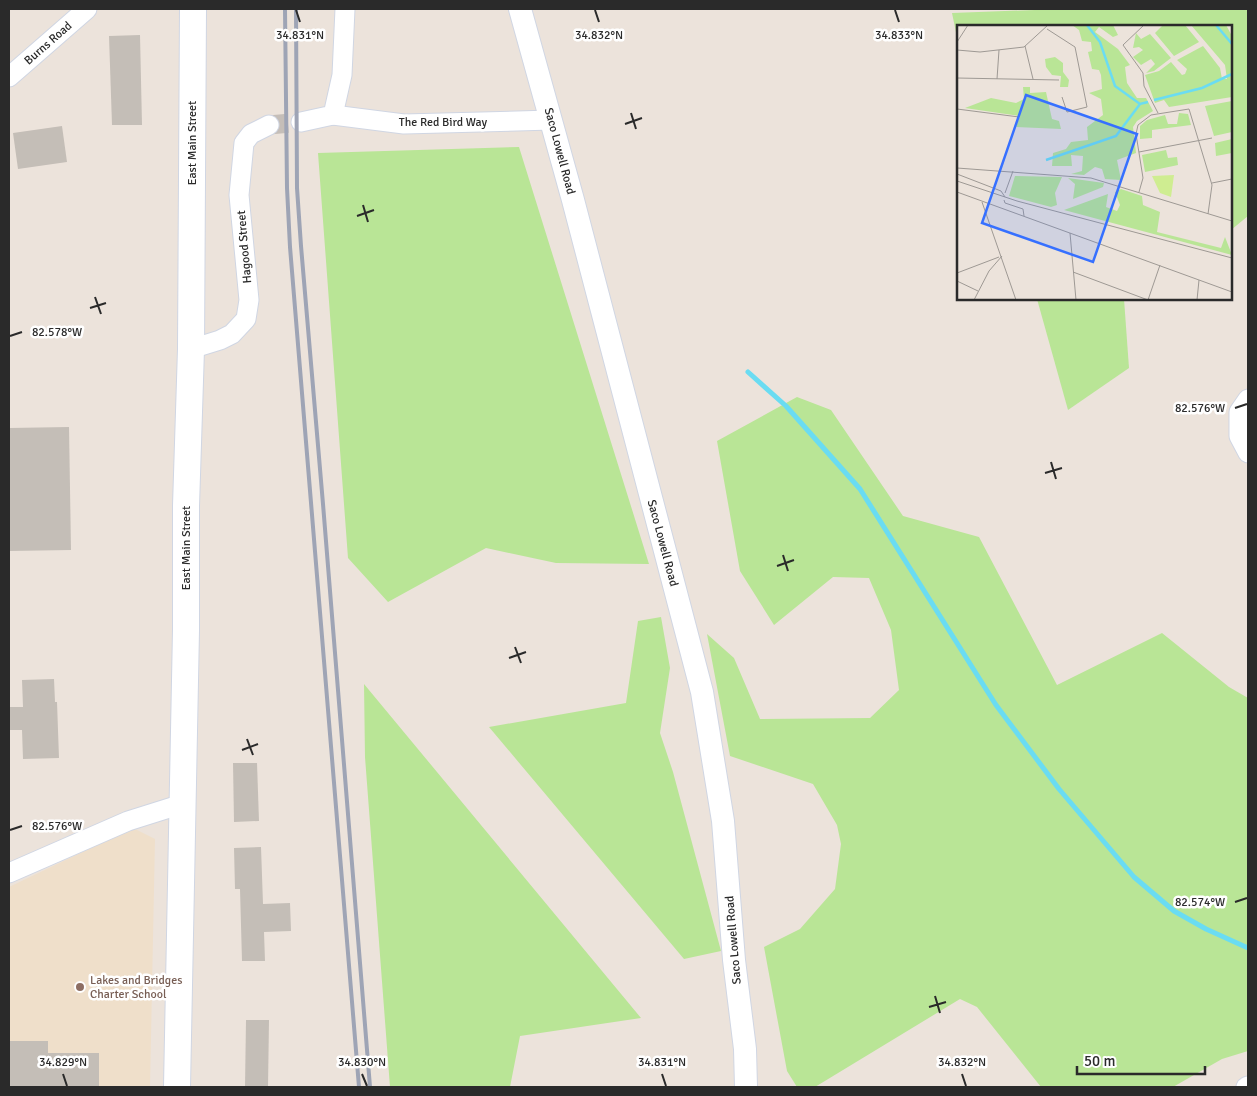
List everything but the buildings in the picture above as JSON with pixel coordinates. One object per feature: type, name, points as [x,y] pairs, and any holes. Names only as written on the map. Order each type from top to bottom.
[{"type":"main road","name":"East Main Street","points":[[177,1087],[186,622],[186,506],[191,348],[193,9]]},
{"type":"street","name":"Burns Road","points":[[9,77],[87,9]]},
{"type":"street","points":[[301,122],[333,115],[342,75],[344,9]]},
{"type":"street","name":"Saco Lowell Road","points":[[520,9],[552,120],[702,692],[722,821],[734,960],[745,1049],[746,1087]]},
{"type":"street","name":"The Red Bird Way","points":[[333,115],[404,124],[552,120]]},
{"type":"street","name":"Hagood Street","points":[[191,348],[220,340],[232,334],[246,319],[249,300],[239,194],[244,143],[251,134],[269,125]]},
{"type":"street","points":[[1248,399],[1239,412],[1239,436],[1248,453]]},
{"type":"street","points":[[9,873],[128,821],[182,804]]},
{"type":"shaded area","name":"Lakes and Bridges Charter School","points":[[133,828],[155,839],[150,1087],[9,1087],[9,887]]},
{"type":"green space","points":[[1060,9],[1248,9],[1248,216],[1232,229],[1232,25],[957,25],[957,37],[952,13]]},
{"type":"green space","points":[[519,147],[649,564],[556,563],[486,548],[388,602],[348,558],[318,153]]},
{"type":"green space","points":[[1037,300],[1124,300],[1129,368],[1068,410]]},
{"type":"green space","points":[[797,397],[831,410],[903,516],[979,537],[1057,685],[1162,633],[1229,687],[1248,698],[1248,1051],[1222,1059],[1173,1087],[1041,1087],[977,1007],[960,999],[815,1087],[797,1087],[787,1071],[764,947],[800,929],[835,889],[841,844],[837,825],[813,784],[730,756],[707,634],[734,658],[760,719],[870,718],[899,690],[891,630],[869,578],[833,577],[774,625],[740,571],[717,441]]},
{"type":"green space","points":[[661,617],[670,668],[660,733],[673,772],[721,951],[684,959],[489,727],[626,703],[638,621]]},
{"type":"green space","points":[[364,684],[641,1018],[520,1036],[510,1087],[390,1087],[365,757]]},
{"type":"waterway","points":[[748,372],[786,406],[860,489],[996,705],[1059,789],[1134,877],[1174,911],[1206,929],[1248,948]]},
{"type":"tunnel","points":[[269,125],[301,122]]},
{"type":"railway","points":[[285,9],[287,188],[290,247],[359,1087]]},
{"type":"railway","points":[[296,9],[297,188],[370,1087]]},
{"type":"place","name":"Lakes and Bridges Charter School","points":[[80,987]]}]
